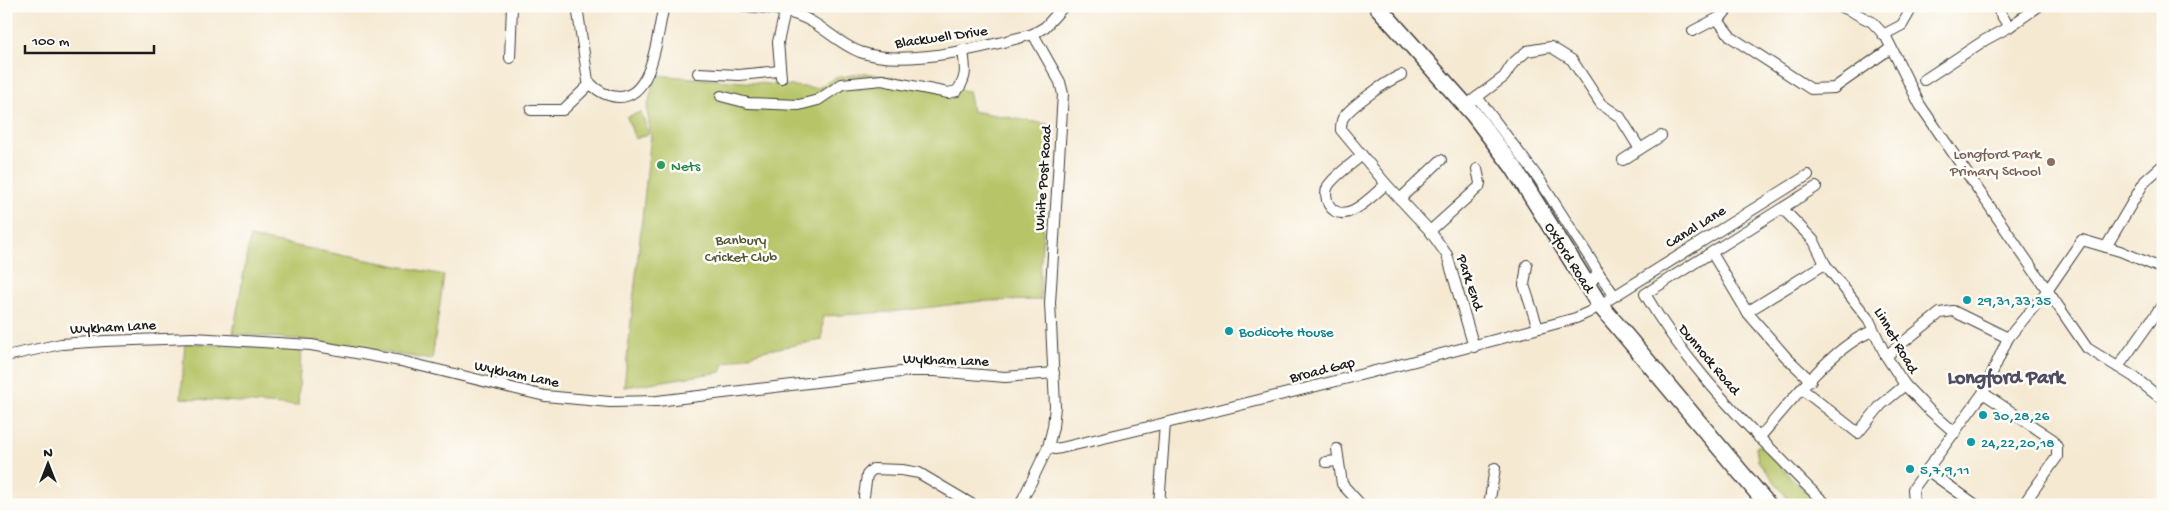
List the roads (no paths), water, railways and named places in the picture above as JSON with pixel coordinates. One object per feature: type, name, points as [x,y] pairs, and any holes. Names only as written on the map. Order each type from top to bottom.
[{"type":"main road","name":"Oxford Road","points":[[1377,6],[1418,51],[1471,102],[1474,114],[1514,168],[1599,304],[1768,505]]},
{"type":"street","points":[[510,58],[512,6]]},
{"type":"street","points":[[577,6],[585,68],[590,84],[603,93],[614,96],[628,96],[641,87],[650,67],[664,6]]},
{"type":"street","name":"Blackwell Drive","points":[[744,6],[785,12],[811,21],[841,43],[860,52],[886,58],[929,56],[1034,34]]},
{"type":"street","points":[[1034,34],[1044,27],[1064,6]]},
{"type":"street","points":[[1693,31],[1722,16],[1730,6]]},
{"type":"street","points":[[1836,6],[1848,8],[1872,22],[1883,34],[1920,105],[2087,348],[2134,377],[2163,400]]},
{"type":"street","points":[[1883,34],[1902,26],[1913,6]]},
{"type":"street","points":[[1996,6],[2008,27]]},
{"type":"street","points":[[1924,80],[2039,6]]},
{"type":"street","points":[[698,73],[780,75],[778,42],[785,12]]},
{"type":"street","points":[[1717,19],[1731,37],[1811,89],[1834,88],[1891,48]]},
{"type":"street","name":"White Post Road","points":[[1020,505],[1048,446],[1053,427],[1055,406],[1050,303],[1063,94],[1060,82],[1034,34]]},
{"type":"street","points":[[1614,295],[1539,179],[1471,102],[1504,77],[1513,63],[1527,51],[1551,47],[1572,60],[1601,104],[1620,117],[1640,149]]},
{"type":"street","points":[[720,96],[748,103],[799,105],[818,100],[842,84],[882,80],[948,93],[957,92],[964,81],[966,71],[963,50]]},
{"type":"street","name":"Park End","points":[[1401,75],[1379,87],[1343,119],[1341,130],[1386,184],[1430,232],[1451,263],[1474,346]]},
{"type":"street","points":[[531,110],[562,110],[590,84]]},
{"type":"street","points":[[1623,160],[1661,136]]},
{"type":"street","points":[[1362,155],[1329,184],[1326,195],[1331,208],[1337,212],[1344,213],[1356,210],[1386,184]]},
{"type":"street","points":[[1400,198],[1441,160]]},
{"type":"street","points":[[2106,247],[2145,181],[2163,165]]},
{"type":"street","points":[[1430,232],[1479,187],[1477,169]]},
{"type":"street","name":"Canal Lane","points":[[1599,304],[1808,175]]},
{"type":"street","points":[[1811,381],[1786,357],[1747,312],[1712,253],[1816,187]]},
{"type":"street","name":"Linnet Road","points":[[1783,209],[1797,226],[1814,241],[1825,264],[1869,320],[1886,356],[1905,384],[1928,409],[1956,433]]},
{"type":"street","points":[[1914,505],[1913,489],[1945,443],[1956,433],[1983,393],[2008,338],[2047,291],[2082,240],[2163,269]]},
{"type":"street","name":"Dunnock Road","points":[[1712,253],[1645,294],[1664,328],[1697,371],[1759,438],[1828,505]]},
{"type":"street","points":[[1747,312],[1825,264]]},
{"type":"street","points":[[1527,265],[1524,285],[1538,328]]},
{"type":"street","points":[[1588,287],[1598,272]]},
{"type":"street","name":"Broad Gap","points":[[1048,446],[1055,449],[1061,448],[1474,346],[1576,318],[1589,312],[1599,304]]},
{"type":"street","points":[[2118,367],[2163,304]]},
{"type":"street","points":[[1886,356],[1945,310],[1953,311],[2008,338]]},
{"type":"street","points":[[1759,438],[1802,389],[1842,349],[1862,335],[1874,331]]},
{"type":"street","name":"Wykham Lane","points":[[6,356],[61,344],[105,340],[193,338],[312,345],[401,360],[545,396],[610,402],[657,401],[909,371],[935,371],[1005,377],[1054,373]]},
{"type":"street","points":[[1802,389],[1858,433],[1881,404],[1905,384]]},
{"type":"street","points":[[1983,393],[2052,439],[2058,447],[2057,457],[2023,505]]},
{"type":"street","points":[[1159,505],[1165,423]]},
{"type":"street","points":[[1337,449],[1342,484],[1361,505]]},
{"type":"street","points":[[1326,462],[1338,461]]},
{"type":"street","points":[[1489,505],[1495,468]]},
{"type":"street","points":[[864,496],[867,475],[873,469],[902,470],[919,474],[973,505]]},
{"type":"street","points":[[1927,470],[1976,505]]},
{"type":"place","name":"Longford Park Primary School","points":[[2051,162]]},
{"type":"place","name":"Nets","points":[[661,165]]},
{"type":"place","name":"29,31,33,35","points":[[1967,300]]},
{"type":"place","name":"Bodicote House","points":[[1229,331]]},
{"type":"place","name":"30,28,26","points":[[1983,415]]},
{"type":"place","name":"24,22,20,18","points":[[1971,442]]},
{"type":"place","name":"5,7,9,11","points":[[1910,469]]},
{"type":"district","name":"Longford Park","points":[[2006,376]]},
{"type":"park label","name":"Banbury Cricket Club","points":[[741,248]]}]
